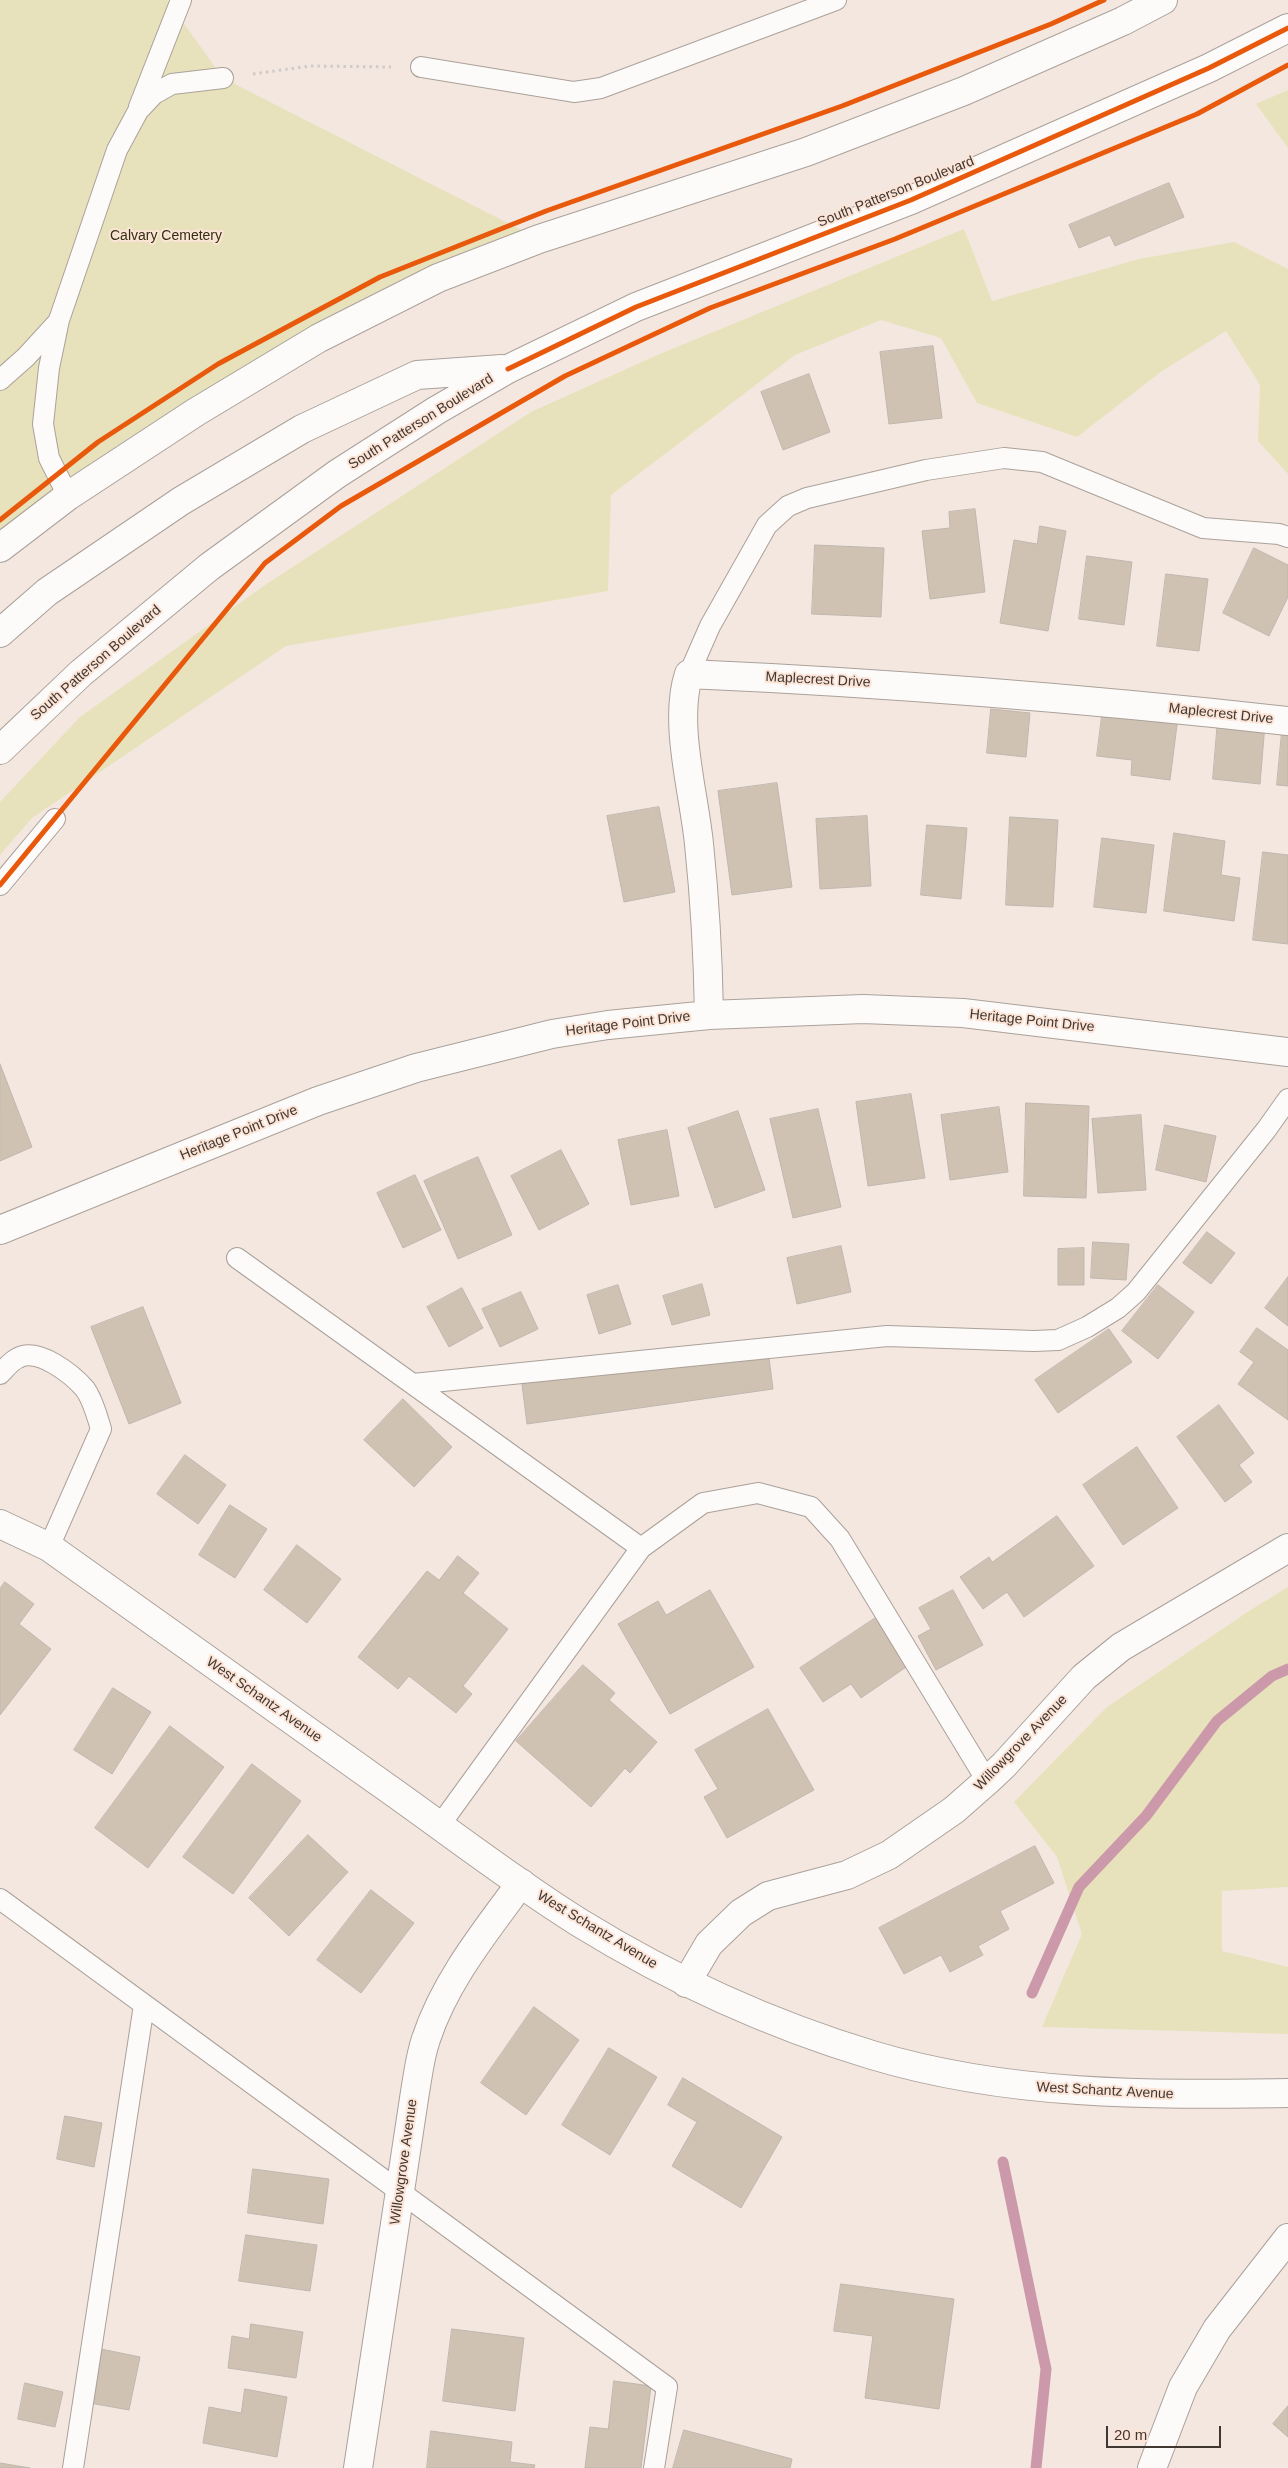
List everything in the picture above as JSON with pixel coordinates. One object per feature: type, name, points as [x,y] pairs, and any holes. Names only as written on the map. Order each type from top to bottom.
[{"type":"main road","points":[[0,548],[68,496],[196,412],[319,338],[438,278],[539,239],[806,152],[964,91],[1124,21],[1163,0]]},
{"type":"main road","name":"South Patterson Boulevard","points":[[0,750],[81,673],[209,567],[337,474],[437,410],[508,369],[636,307],[928,192],[1209,68],[1288,28]]},
{"type":"main road","points":[[0,632],[47,592],[173,506],[302,429],[417,375],[508,369]]},
{"type":"main road","points":[[689,674],[686,684],[682,723],[695,801],[706,912],[709,1015]]},
{"type":"main road","name":"Maplecrest Drive","points":[[689,674],[856,681],[1071,698],[1288,722]]},
{"type":"main road","name":"Heritage Point Drive","points":[[0,1230],[318,1101],[416,1068],[552,1034],[709,1015],[863,1009],[963,1013],[1288,1052]]},
{"type":"main road","name":"West Schantz Avenue","points":[[0,1524],[49,1547],[579,1923],[686,1982],[760,2016],[873,2055],[976,2079],[1060,2091],[1188,2095],[1288,2093]]},
{"type":"main road","name":"Willowgrove Avenue","points":[[686,1982],[709,1944],[741,1913],[768,1896],[848,1875],[889,1855],[954,1810],[1004,1765],[1084,1677],[1121,1647],[1288,1548]]},
{"type":"main road","name":"Willowgrove Avenue","points":[[358,2468],[414,2092],[426,2040],[442,2000],[467,1956],[521,1883]]},
{"type":"main road","points":[[1152,2468],[1184,2387],[1217,2329],[1288,2238]]},
{"type":"lane","points":[[68,496],[50,458],[43,424],[49,368],[59,320],[117,150],[138,111],[181,0]]},
{"type":"lane","points":[[421,67],[574,92],[601,88],[836,0]]},
{"type":"lane","points":[[138,111],[154,94],[172,84],[223,78]]},
{"type":"lane","points":[[0,380],[26,356],[59,320]]},
{"type":"lane","points":[[689,674],[710,626],[766,525],[788,506],[807,498],[926,470],[1004,458],[1042,462],[1203,528],[1279,534],[1288,538]]},
{"type":"lane","points":[[0,885],[55,819]]},
{"type":"lane","points":[[413,1384],[888,1336],[1034,1341],[1058,1340],[1087,1327],[1118,1308],[1136,1292],[1266,1130],[1288,1099]]},
{"type":"lane","points":[[237,1258],[641,1548]]},
{"type":"lane","points":[[0,1374],[18,1357],[35,1356],[54,1362],[85,1390],[96,1411],[101,1429],[49,1547]]},
{"type":"lane","points":[[440,1825],[641,1548],[703,1503],[758,1493],[811,1507],[840,1539],[986,1781]]},
{"type":"lane","points":[[0,1899],[400,2194],[667,2387],[654,2468]]},
{"type":"lane","points":[[73,2468],[144,2005]]},
{"type":"path","points":[[223,78],[310,66],[421,67]]},
{"type":"path","points":[[55,819],[253,578]]},
{"type":"green space","name":"Calvary Cemetery","points":[[0,0],[167,0],[223,78],[539,239],[438,278],[0,548]]},
{"type":"green space","points":[[1288,90],[1288,148],[1256,104]]},
{"type":"green space","points":[[964,229],[992,301],[1139,259],[1234,242],[1288,269],[1288,474],[1258,441],[1260,385],[1226,331],[1162,371],[1077,437],[977,403],[941,338],[881,320],[795,355],[611,495],[608,591],[286,646],[32,818],[0,855],[0,802],[80,717],[265,585],[531,412],[655,356]]},
{"type":"green space","points":[[1288,1587],[1288,1887],[1222,1891],[1222,1951],[1288,1967],[1288,2034],[1042,2027],[1082,1934],[1057,1857],[1014,1802],[1107,1707],[1249,1611]]},
{"type":"building","points":[[1169,183],[1184,217],[1115,246],[1110,235],[1079,248],[1069,225]]},
{"type":"building","points":[[933,346],[942,418],[889,424],[880,352]]},
{"type":"building","points":[[809,374],[830,432],[783,450],[761,392]]},
{"type":"building","points":[[975,509],[985,592],[930,599],[922,531],[950,528],[949,512]]},
{"type":"building","points":[[1040,526],[1066,531],[1048,631],[1000,623],[1014,540],[1037,544]]},
{"type":"building","points":[[815,545],[884,548],[881,617],[812,614]]},
{"type":"building","points":[[1254,548],[1288,565],[1288,597],[1269,636],[1223,613]]},
{"type":"building","points":[[1087,556],[1132,562],[1124,625],[1079,619]]},
{"type":"building","points":[[1166,574],[1208,579],[1199,651],[1157,646]]},
{"type":"building","points":[[1103,708],[1178,717],[1170,780],[1131,775],[1132,760],[1097,756]]},
{"type":"building","points":[[991,709],[1030,713],[1026,757],[987,753]]},
{"type":"building","points":[[1218,719],[1265,724],[1260,784],[1213,779]]},
{"type":"building","points":[[1282,732],[1288,732],[1288,786],[1277,785]]},
{"type":"building","points":[[777,783],[792,887],[732,895],[718,791]]},
{"type":"building","points":[[659,807],[675,892],[624,902],[607,816]]},
{"type":"building","points":[[867,816],[871,886],[820,889],[816,819]]},
{"type":"building","points":[[1010,817],[1058,820],[1053,907],[1006,905]]},
{"type":"building","points":[[927,825],[967,828],[961,899],[921,895]]},
{"type":"building","points":[[1174,833],[1225,841],[1221,875],[1240,878],[1234,921],[1164,911]]},
{"type":"building","points":[[1102,838],[1154,845],[1146,913],[1094,907]]},
{"type":"building","points":[[1263,852],[1288,855],[1288,944],[1253,940]]},
{"type":"building","points":[[0,1064],[32,1147],[0,1161]]},
{"type":"building","points":[[911,1094],[925,1178],[868,1186],[856,1102]]},
{"type":"building","points":[[1026,1103],[1089,1106],[1086,1198],[1024,1196]]},
{"type":"building","points":[[999,1107],[1008,1172],[950,1180],[941,1115]]},
{"type":"building","points":[[818,1109],[841,1207],[793,1218],[770,1119]]},
{"type":"building","points":[[738,1111],[765,1190],[715,1208],[688,1128]]},
{"type":"building","points":[[1141,1115],[1146,1190],[1098,1193],[1092,1119]]},
{"type":"building","points":[[1165,1125],[1216,1136],[1206,1182],[1156,1170]]},
{"type":"building","points":[[667,1130],[679,1196],[631,1205],[618,1140]]},
{"type":"building","points":[[561,1150],[589,1204],[539,1230],[511,1176]]},
{"type":"building","points":[[478,1157],[512,1235],[458,1259],[424,1181]]},
{"type":"building","points":[[415,1175],[441,1230],[403,1248],[377,1193]]},
{"type":"building","points":[[1207,1232],[1235,1253],[1211,1284],[1183,1263]]},
{"type":"building","points":[[1093,1242],[1129,1244],[1126,1280],[1091,1278]]},
{"type":"building","points":[[841,1246],[851,1292],[797,1304],[787,1258]]},
{"type":"building","points":[[1084,1248],[1084,1285],[1058,1285],[1058,1249]]},
{"type":"building","points":[[1288,1277],[1288,1326],[1265,1308]]},
{"type":"building","points":[[702,1284],[710,1315],[672,1325],[663,1296]]},
{"type":"building","points":[[618,1285],[631,1324],[599,1334],[587,1295]]},
{"type":"building","points":[[1158,1285],[1194,1312],[1158,1359],[1122,1331]]},
{"type":"building","points":[[462,1288],[483,1328],[449,1347],[427,1307]]},
{"type":"building","points":[[521,1292],[538,1329],[500,1347],[482,1309]]},
{"type":"building","points":[[143,1307],[181,1403],[129,1424],[91,1327]]},
{"type":"building","points":[[1257,1328],[1288,1350],[1288,1420],[1238,1384],[1254,1362],[1240,1352]]},
{"type":"building","points":[[1109,1329],[1132,1362],[1058,1413],[1035,1380]]},
{"type":"building","points":[[768,1350],[773,1389],[527,1424],[522,1384]]},
{"type":"building","points":[[403,1399],[452,1447],[414,1487],[364,1440]]},
{"type":"building","points":[[1219,1405],[1254,1453],[1239,1465],[1252,1482],[1225,1502],[1177,1437]]},
{"type":"building","points":[[1137,1447],[1178,1508],[1123,1545],[1083,1485]]},
{"type":"building","points":[[185,1455],[226,1485],[198,1524],[157,1494]]},
{"type":"building","points":[[230,1505],[267,1529],[235,1578],[199,1555]]},
{"type":"building","points":[[1057,1516],[1094,1566],[1024,1617],[1007,1592],[983,1609],[960,1577],[989,1557],[992,1562]]},
{"type":"building","points":[[297,1545],[341,1579],[307,1623],[264,1590]]},
{"type":"building","points":[[458,1556],[479,1573],[463,1593],[508,1629],[463,1686],[472,1694],[456,1713],[409,1676],[398,1689],[358,1657],[427,1571],[439,1580]]},
{"type":"building","points":[[5,1582],[34,1604],[19,1624],[51,1649],[0,1715],[0,1589]]},
{"type":"building","points":[[710,1590],[754,1667],[670,1714],[618,1624],[658,1601],[666,1615]]},
{"type":"building","points":[[953,1590],[983,1645],[936,1670],[918,1636],[931,1629],[919,1608]]},
{"type":"building","points":[[880,1615],[912,1663],[861,1698],[851,1684],[823,1702],[800,1668]]},
{"type":"building","points":[[583,1665],[615,1693],[609,1700],[657,1742],[630,1773],[625,1768],[591,1807],[516,1741]]},
{"type":"building","points":[[113,1688],[151,1712],[112,1774],[74,1750]]},
{"type":"building","points":[[768,1709],[814,1790],[727,1838],[704,1797],[718,1789],[695,1750]]},
{"type":"building","points":[[170,1726],[224,1767],[148,1868],[95,1828]]},
{"type":"building","points":[[252,1764],[301,1801],[233,1894],[183,1857]]},
{"type":"building","points":[[308,1835],[348,1872],[289,1936],[249,1898]]},
{"type":"building","points":[[1035,1846],[1054,1883],[1000,1911],[1009,1929],[978,1946],[983,1955],[950,1972],[941,1955],[904,1974],[879,1928]]},
{"type":"building","points":[[371,1890],[414,1923],[361,1993],[317,1960]]},
{"type":"building","points":[[534,2007],[579,2040],[526,2115],[481,2083]]},
{"type":"building","points":[[609,2048],[657,2077],[610,2155],[562,2125]]},
{"type":"building","points":[[683,2078],[782,2137],[741,2208],[672,2166],[697,2122],[668,2105]]},
{"type":"building","points":[[65,2116],[102,2123],[94,2167],[57,2159]]},
{"type":"building","points":[[253,2169],[329,2179],[323,2224],[248,2213]]},
{"type":"building","points":[[246,2235],[317,2245],[310,2291],[239,2281]]},
{"type":"building","points":[[841,2284],[954,2299],[939,2409],[865,2398],[873,2336],[834,2331]]},
{"type":"building","points":[[251,2324],[303,2332],[296,2378],[228,2368],[232,2336],[249,2339]]},
{"type":"building","points":[[452,2329],[524,2338],[515,2411],[443,2401]]},
{"type":"building","points":[[101,2349],[140,2357],[129,2410],[90,2403]]},
{"type":"building","points":[[614,2381],[651,2386],[641,2468],[585,2468],[590,2427],[608,2429]]},
{"type":"building","points":[[25,2383],[63,2392],[55,2427],[18,2419]]},
{"type":"building","points":[[245,2389],[287,2397],[277,2457],[203,2443],[209,2407],[241,2413]]},
{"type":"building","points":[[1288,2406],[1288,2437],[1273,2424]]},
{"type":"building","points":[[684,2430],[792,2459],[790,2468],[673,2468]]},
{"type":"building","points":[[431,2431],[512,2442],[510,2462],[535,2465],[534,2468],[427,2468]]},
{"type":"building","points":[[0,2463],[30,2468],[0,2468]]},
{"type":"waterway","points":[[1032,1993],[1079,1887],[1146,1816],[1217,1721],[1272,1676],[1288,1669]]},
{"type":"waterway","points":[[1003,2162],[1046,2369],[1036,2468]]},
{"type":"cycle path","points":[[0,520],[98,442],[218,364],[380,277],[546,211],[842,106],[1051,24],[1104,0]]},
{"type":"cycle path","points":[[508,369],[636,307],[911,200],[1209,68],[1288,28]]},
{"type":"cycle path","points":[[0,885],[265,563],[341,506],[565,376],[710,308],[895,239],[1197,114],[1288,65]]}]
